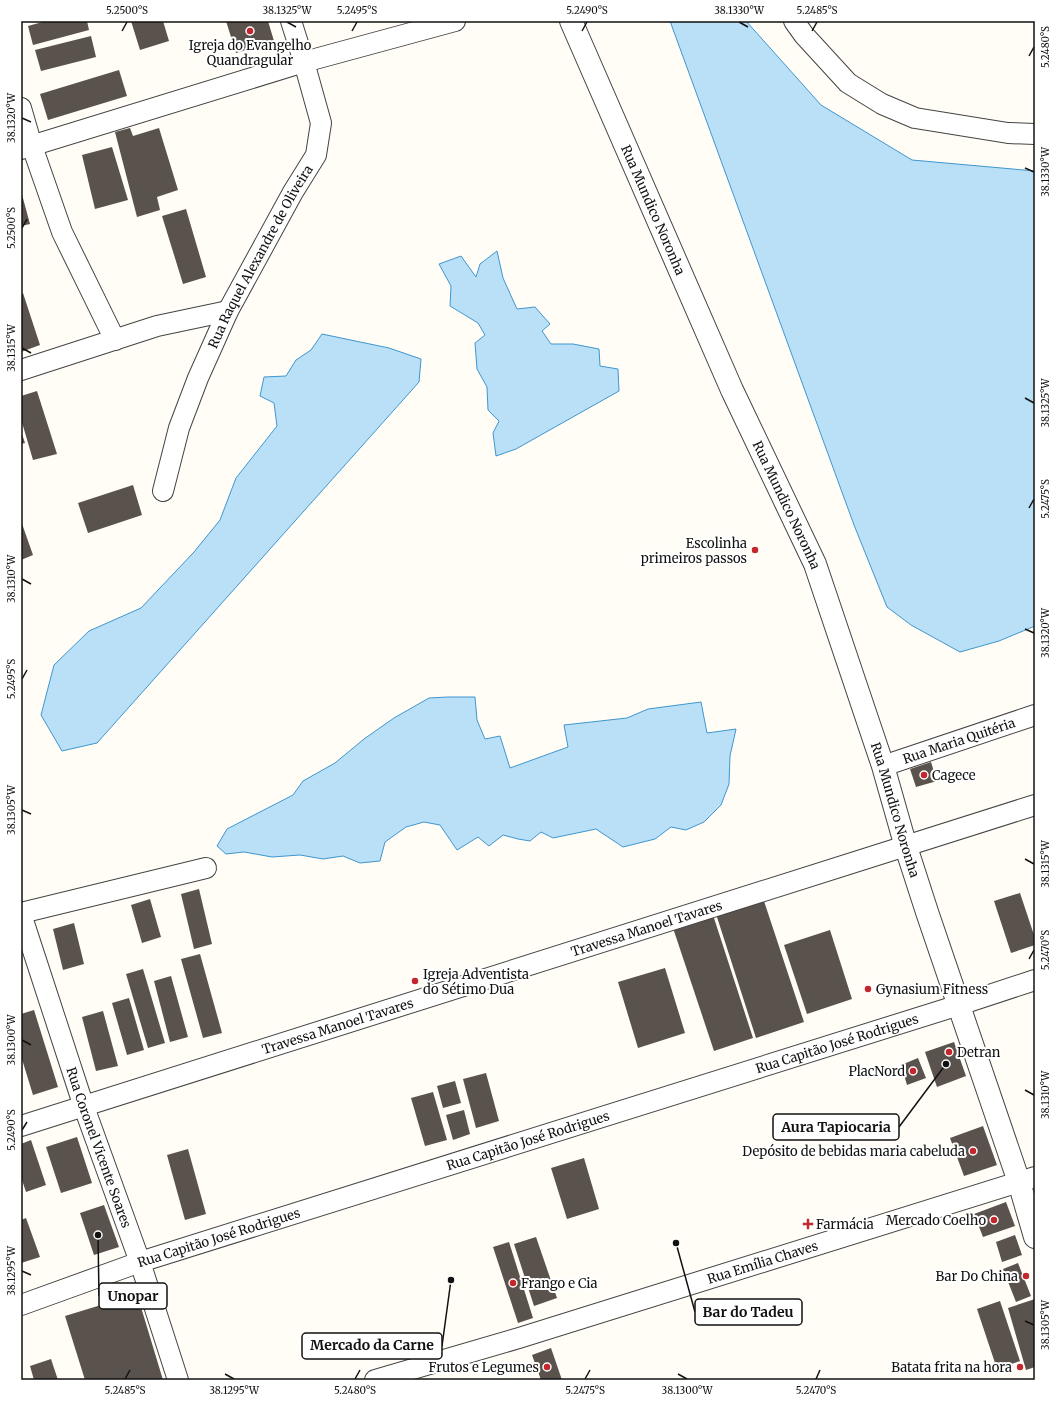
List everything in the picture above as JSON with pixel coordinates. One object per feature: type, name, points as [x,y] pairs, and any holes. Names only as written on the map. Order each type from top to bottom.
[{"type":"street","name":"Rua Raquel Alexandre de Oliveira","points":[[163,491],[179,428],[198,378],[228,311],[293,192],[316,155],[321,123],[291,21]]},
{"type":"street","points":[[26,147],[304,62],[456,21]]},
{"type":"street","name":"Rua Mundico Noronha","points":[[571,21],[732,390],[811,554],[883,766],[906,846],[959,1005],[1027,1180],[1035,1237]]},
{"type":"street","points":[[794,21],[804,35],[848,83],[882,104],[916,118],[1008,133],[1035,134]]},
{"type":"street","points":[[21,108],[26,147],[62,232],[115,340]]},
{"type":"street","points":[[21,370],[156,326],[228,311]]},
{"type":"street","name":"Rua Maria Quitéria","points":[[883,766],[1035,715]]},
{"type":"street","name":"Travessa Manoel Tavares","points":[[21,1126],[1035,805]]},
{"type":"street","points":[[21,913],[206,868]]},
{"type":"street","name":"Rua Coronel Vicente Soares","points":[[21,913],[84,1106],[140,1262],[178,1380]]},
{"type":"street","name":"Rua Capitão José Rodrigues","points":[[21,1305],[140,1262],[1035,980]]},
{"type":"street","name":"Rua Emília Chaves","points":[[375,1380],[473,1352],[1027,1180]]},
{"type":"water","points":[[670,21],[746,21],[821,105],[912,160],[1035,171],[1035,626],[999,641],[960,652],[911,625],[887,607],[854,525]]},
{"type":"water","points":[[497,251],[503,278],[517,309],[535,307],[550,324],[542,331],[551,344],[573,344],[599,349],[600,366],[618,369],[619,391],[516,449],[496,456],[493,433],[499,421],[488,410],[487,387],[477,369],[475,343],[485,335],[478,323],[450,306],[451,286],[439,264],[461,256],[476,277],[480,264]]},
{"type":"water","points":[[322,334],[389,348],[421,359],[419,382],[97,743],[62,751],[41,715],[54,665],[89,631],[141,608],[194,552],[220,520],[236,478],[277,426],[274,403],[260,396],[264,377],[286,376],[296,360],[311,350]]},
{"type":"water","points":[[475,697],[477,720],[485,739],[500,736],[510,768],[568,747],[564,725],[627,718],[648,709],[701,702],[707,733],[736,729],[730,756],[729,784],[721,805],[704,822],[686,830],[671,827],[655,839],[623,847],[596,829],[553,838],[541,832],[530,841],[503,835],[489,846],[478,837],[457,850],[440,825],[424,822],[406,827],[385,842],[380,861],[360,863],[343,856],[323,859],[300,855],[272,857],[244,852],[226,854],[217,846],[227,829],[293,795],[303,781],[335,763],[364,739],[394,718],[429,698]]},
{"type":"building","points":[[46,21],[87,21],[89,30],[33,45],[28,26]]},
{"type":"building","points":[[131,21],[163,21],[169,41],[140,50]]},
{"type":"building","name":"Igreja do Evangelho Quandragular","points":[[226,21],[268,21],[274,41],[236,53]]},
{"type":"building","points":[[91,36],[96,57],[41,71],[35,50]]},
{"type":"building","points":[[119,70],[127,96],[48,120],[40,94]]},
{"type":"building","points":[[130,128],[133,136],[159,128],[178,190],[157,197],[160,210],[137,217],[115,132]]},
{"type":"building","points":[[112,147],[128,200],[95,209],[82,155]]},
{"type":"building","points":[[21,191],[30,224],[21,226]]},
{"type":"building","points":[[186,209],[206,277],[183,284],[162,216]]},
{"type":"building","points":[[23,293],[40,345],[21,352],[21,294]]},
{"type":"building","points":[[37,391],[57,454],[33,460],[21,419],[21,396]]},
{"type":"building","points":[[21,431],[25,443],[21,444]]},
{"type":"building","points":[[133,485],[142,515],[88,533],[78,503]]},
{"type":"building","points":[[21,521],[33,555],[21,560]]},
{"type":"building","name":"Cagece","points":[[931,762],[937,781],[916,787],[910,769]]},
{"type":"building","points":[[199,889],[212,944],[194,949],[181,894]]},
{"type":"building","points":[[1020,893],[1035,938],[1035,945],[1011,953],[994,901]]},
{"type":"building","points":[[763,898],[804,1022],[756,1038],[716,914]]},
{"type":"building","points":[[150,899],[161,937],[142,943],[131,905]]},
{"type":"building","points":[[713,915],[753,1038],[714,1051],[673,928]]},
{"type":"building","points":[[74,923],[84,964],[63,970],[53,929]]},
{"type":"building","points":[[830,930],[852,999],[807,1014],[784,945]]},
{"type":"building","points":[[200,954],[222,1033],[203,1038],[181,959]]},
{"type":"building","points":[[665,968],[685,1033],[638,1048],[618,982]]},
{"type":"building","points":[[143,969],[165,1043],[148,1048],[126,974]]},
{"type":"building","points":[[171,976],[188,1037],[170,1042],[154,981]]},
{"type":"building","points":[[129,998],[144,1050],[127,1055],[112,1003]]},
{"type":"building","points":[[34,1010],[58,1087],[33,1095],[21,1056],[21,1014]]},
{"type":"building","points":[[103,1011],[118,1066],[96,1071],[82,1017]]},
{"type":"building","points":[[954,1042],[966,1076],[937,1087],[925,1052]]},
{"type":"building","name":"PlacNord","points":[[918,1058],[926,1078],[907,1085],[901,1065]]},
{"type":"building","points":[[486,1073],[499,1121],[476,1128],[463,1079]]},
{"type":"building","points":[[455,1081],[461,1103],[443,1108],[437,1086]]},
{"type":"building","points":[[433,1092],[447,1140],[425,1146],[411,1098]]},
{"type":"building","points":[[464,1110],[470,1134],[453,1140],[446,1115]]},
{"type":"building","name":"Depósito de bebidas maria cabeluda","points":[[983,1126],[997,1165],[964,1176],[950,1138]]},
{"type":"building","points":[[77,1137],[92,1183],[61,1193],[46,1147]]},
{"type":"building","points":[[31,1140],[46,1185],[26,1192],[21,1177],[21,1144]]},
{"type":"building","points":[[188,1149],[206,1214],[185,1220],[167,1155]]},
{"type":"building","points":[[584,1158],[599,1209],[567,1219],[551,1168]]},
{"type":"building","name":"Mercado Coelho","points":[[1006,1202],[1015,1226],[983,1237],[974,1214]]},
{"type":"building","points":[[104,1205],[119,1247],[94,1255],[80,1213]]},
{"type":"building","points":[[26,1218],[40,1257],[21,1263],[21,1220]]},
{"type":"building","points":[[1015,1235],[1022,1255],[1002,1262],[996,1242]]},
{"type":"building","points":[[536,1237],[557,1298],[534,1306],[514,1244]]},
{"type":"building","name":"Frango e Cia","points":[[509,1242],[533,1318],[518,1323],[493,1247]]},
{"type":"building","points":[[1018,1263],[1031,1296],[1016,1302],[1003,1269]]},
{"type":"building","points":[[137,1294],[163,1380],[85,1380],[65,1316]]},
{"type":"building","points":[[1035,1299],[1035,1367],[1026,1370],[1008,1308]]},
{"type":"building","points":[[1000,1301],[1020,1361],[997,1369],[977,1309]]},
{"type":"building","name":"Frutos e Legumes","points":[[551,1348],[562,1380],[541,1380],[532,1355]]},
{"type":"building","points":[[51,1359],[58,1380],[34,1380],[30,1366]]},
{"type":"place","name":"Igreja do Evangelho Quandragular","points":[[250,31]]},
{"type":"place","name":"Escolinha primeiros passos","points":[[755,550]]},
{"type":"place","name":"Cagece","points":[[924,775]]},
{"type":"place","name":"Igreja Adventista do Sétimo Dua","points":[[415,981]]},
{"type":"place","name":"Gynasium Fitness","points":[[868,989]]},
{"type":"place","name":"Detran","points":[[949,1052]]},
{"type":"place","name":"Aura Tapiocaria","points":[[946,1064]]},
{"type":"place","name":"PlacNord","points":[[913,1071]]},
{"type":"place","name":"Depósito de bebidas maria cabeluda","points":[[973,1151]]},
{"type":"place","name":"Mercado Coelho","points":[[994,1220]]},
{"type":"place","name":"Farmácia","points":[[808,1224]]},
{"type":"place","name":"Unopar","points":[[98,1235]]},
{"type":"place","name":"Bar do Tadeu","points":[[676,1243]]},
{"type":"place","name":"Bar Do China","points":[[1026,1276]]},
{"type":"place","name":"Mercado da Carne","points":[[451,1280]]},
{"type":"place","name":"Frango e Cia","points":[[513,1283]]},
{"type":"place","name":"Frutos e Legumes","points":[[547,1367]]},
{"type":"place","name":"Batata frita na hora","points":[[1020,1367]]}]
